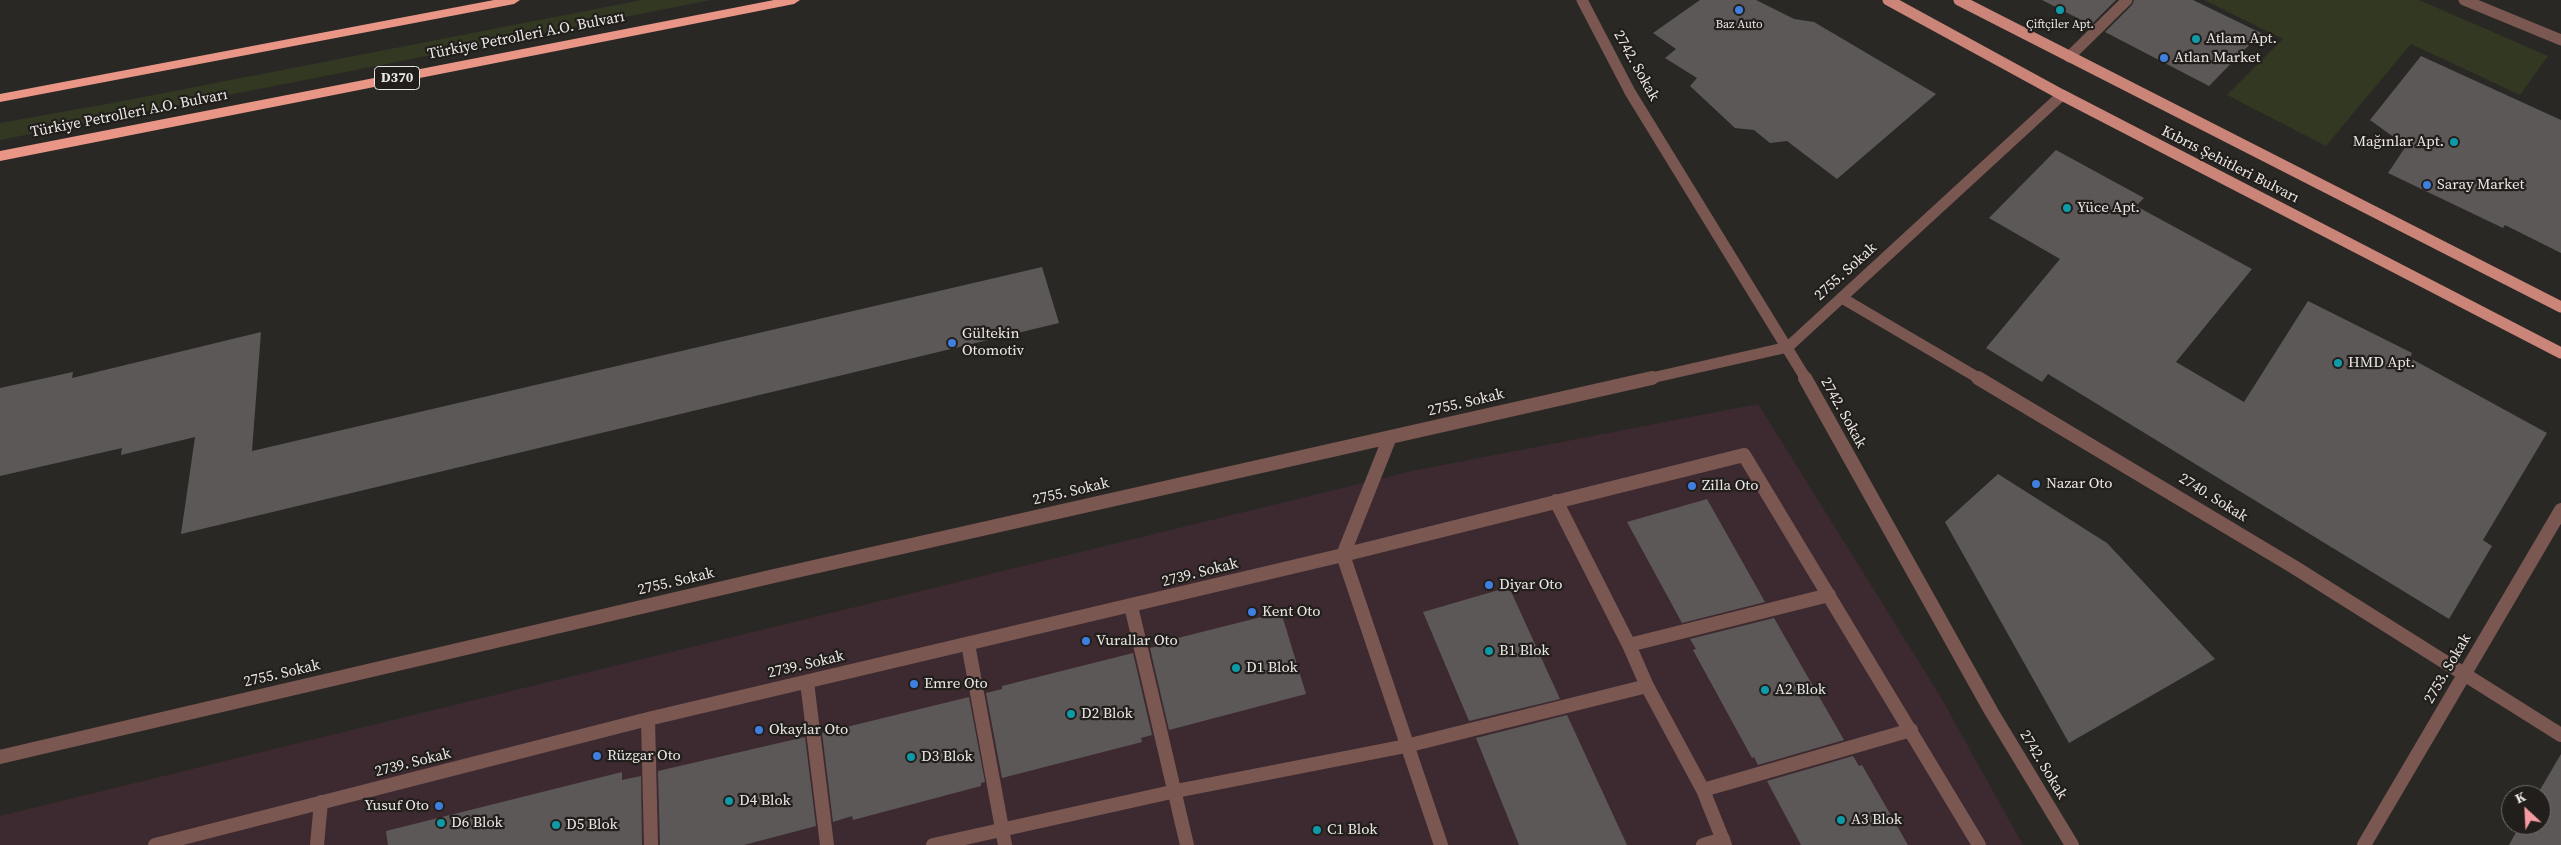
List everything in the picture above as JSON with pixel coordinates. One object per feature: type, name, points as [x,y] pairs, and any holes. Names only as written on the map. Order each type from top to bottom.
[{"type":"highway","points":[[0,98],[514,0]]},
{"type":"highway","name":"Türkiye Petrolleri A.O. Bulvarı","points":[[0,156],[794,0]]},
{"type":"main road","name":"Kıbrıs Şehitleri Bulvarı","points":[[1888,0],[2062,96],[2561,353]]},
{"type":"main road","name":"Kıbrıs Şehitleri Bulvarı","points":[[1959,0],[2561,307]]},
{"type":"street","name":"2742. Sokak","points":[[1582,0],[1630,92],[1788,347],[1991,711],[2072,845]]},
{"type":"street","points":[[2069,56],[2126,0]]},
{"type":"street","points":[[2464,0],[2561,40]]},
{"type":"street","name":"2755. Sokak","points":[[0,757],[774,576],[1788,347],[2062,96]]},
{"type":"street","name":"2740. Sokak","points":[[1842,298],[2112,455],[2465,672],[2561,735]]},
{"type":"street","points":[[1390,437],[1343,555],[1441,845]]},
{"type":"street","name":"2739. Sokak","points":[[155,845],[648,719],[1343,555],[1744,455],[1829,595]]},
{"type":"street","points":[[1556,501],[1630,645],[1647,686],[1702,790],[1724,842],[1703,845]]},
{"type":"street","name":"2753. Sokak","points":[[2364,845],[2561,510]]},
{"type":"street","points":[[1630,645],[1829,595],[1979,845]]},
{"type":"street","points":[[1131,606],[1176,791],[1187,845]]},
{"type":"street","points":[[968,644],[1005,845]]},
{"type":"street","points":[[807,682],[827,845]]},
{"type":"street","points":[[934,845],[1002,828],[1176,791],[1406,746],[1647,686]]},
{"type":"street","points":[[648,719],[651,845]]},
{"type":"street","points":[[1702,790],[1911,730]]},
{"type":"street","points":[[318,845],[321,802]]},
{"type":"shaded area","points":[[1758,404],[1940,696],[2023,845],[0,845],[0,816],[1412,471]]},
{"type":"green space","points":[[642,0],[711,0],[0,140],[0,123],[123,101]]},
{"type":"green space","points":[[2204,0],[2419,0],[2548,56],[2520,95],[2411,44],[2326,146],[2227,95],[2283,39]]},
{"type":"building","points":[[1700,0],[1756,0],[1794,19],[1814,22],[1936,94],[1837,179],[1787,141],[1770,143],[1754,130],[1735,128],[1690,86],[1697,78],[1665,58],[1676,49],[1653,33]]},
{"type":"building","points":[[2042,0],[2116,0],[2091,25]]},
{"type":"building","name":"Atlam Apt.","points":[[2134,0],[2193,0],[2261,33],[2209,86],[2105,32],[2132,5]]},
{"type":"building","name":"Mağınlar Apt.","points":[[2421,56],[2561,120],[2561,253],[2505,225],[2503,228],[2388,173],[2406,146],[2370,120]]},
{"type":"building","points":[[2056,150],[2144,198],[2136,206],[2252,269],[2176,362],[2244,402],[2308,301],[2412,353],[2410,358],[2547,433],[2483,540],[2492,546],[2449,619],[2048,374],[2042,382],[1986,348],[2060,259],[1989,218]]},
{"type":"building","points":[[1042,267],[1059,323],[181,534],[195,437],[121,455],[122,448],[0,476],[0,388],[73,372],[72,378],[261,332],[252,451]]},
{"type":"building","points":[[1998,474],[2107,543],[2215,659],[2069,743],[1945,522]]},
{"type":"building","points":[[1707,499],[1765,602],[1682,623],[1627,522]]},
{"type":"building","name":"B1 Blok","points":[[1509,587],[1560,699],[1469,721],[1423,612]]},
{"type":"building","name":"D1 Blok","points":[[1281,612],[1306,694],[1169,730],[1150,648],[1167,644],[1166,641]]},
{"type":"building","name":"A2 Blok","points":[[1774,618],[1844,740],[1758,765],[1754,757],[1752,758],[1693,650],[1696,649],[1690,639]]},
{"type":"building","name":"D2 Blok","points":[[1133,653],[1152,735],[1141,738],[1142,742],[1002,778],[986,693],[1002,689],[1002,686]]},
{"type":"building","name":"D3 Blok","points":[[969,697],[985,782],[981,783],[981,786],[853,820],[852,816],[833,822],[822,733]]},
{"type":"building","points":[[1567,715],[1627,845],[1519,845],[1476,738]]},
{"type":"building","name":"D4 Blok","points":[[805,737],[816,826],[744,845],[660,845],[658,771]]},
{"type":"building","points":[[2561,754],[2561,845],[2509,845],[2514,835],[2551,835],[2551,785],[2543,785]]},
{"type":"building","name":"A3 Blok","points":[[1853,756],[1859,766],[1862,765],[1908,845],[1801,845],[1767,781]]},
{"type":"building","name":"D5 Blok","points":[[622,772],[622,780],[641,776],[642,845],[388,845],[386,831]]},
{"type":"place","name":"Baz Auto","points":[[1739,10]]},
{"type":"place","name":"Çiftçiler Apt.","points":[[2060,10]]},
{"type":"place","name":"Atlam Apt.","points":[[2196,39]]},
{"type":"place","name":"Atlan Market","points":[[2164,58]]},
{"type":"place","name":"Mağınlar Apt.","points":[[2454,142]]},
{"type":"place","name":"Saray Market","points":[[2427,185]]},
{"type":"place","name":"Yüce Apt.","points":[[2067,208]]},
{"type":"place","name":"Gültekin Otomotiv","points":[[952,343]]},
{"type":"place","name":"HMD Apt.","points":[[2338,363]]},
{"type":"place","name":"Nazar Oto","points":[[2036,484]]},
{"type":"place","name":"Zilla Oto","points":[[1692,486]]},
{"type":"place","name":"Diyar Oto","points":[[1489,585]]},
{"type":"place","name":"Kent Oto","points":[[1252,612]]},
{"type":"place","name":"Vurallar Oto","points":[[1086,641]]},
{"type":"place","name":"B1 Blok","points":[[1489,651]]},
{"type":"place","name":"D1 Blok","points":[[1236,668]]},
{"type":"place","name":"Emre Oto","points":[[914,684]]},
{"type":"place","name":"A2 Blok","points":[[1765,690]]},
{"type":"place","name":"D2 Blok","points":[[1071,714]]},
{"type":"place","name":"Okaylar Oto","points":[[759,730]]},
{"type":"place","name":"Rüzgar Oto","points":[[597,756]]},
{"type":"place","name":"D3 Blok","points":[[911,757]]},
{"type":"place","name":"D4 Blok","points":[[729,801]]},
{"type":"place","name":"Yusuf Oto","points":[[439,806]]},
{"type":"place","name":"A3 Blok","points":[[1841,820]]},
{"type":"place","name":"D6 Blok","points":[[441,823]]},
{"type":"place","name":"D5 Blok","points":[[556,825]]},
{"type":"place","name":"C1 Blok","points":[[1317,830]]}]
